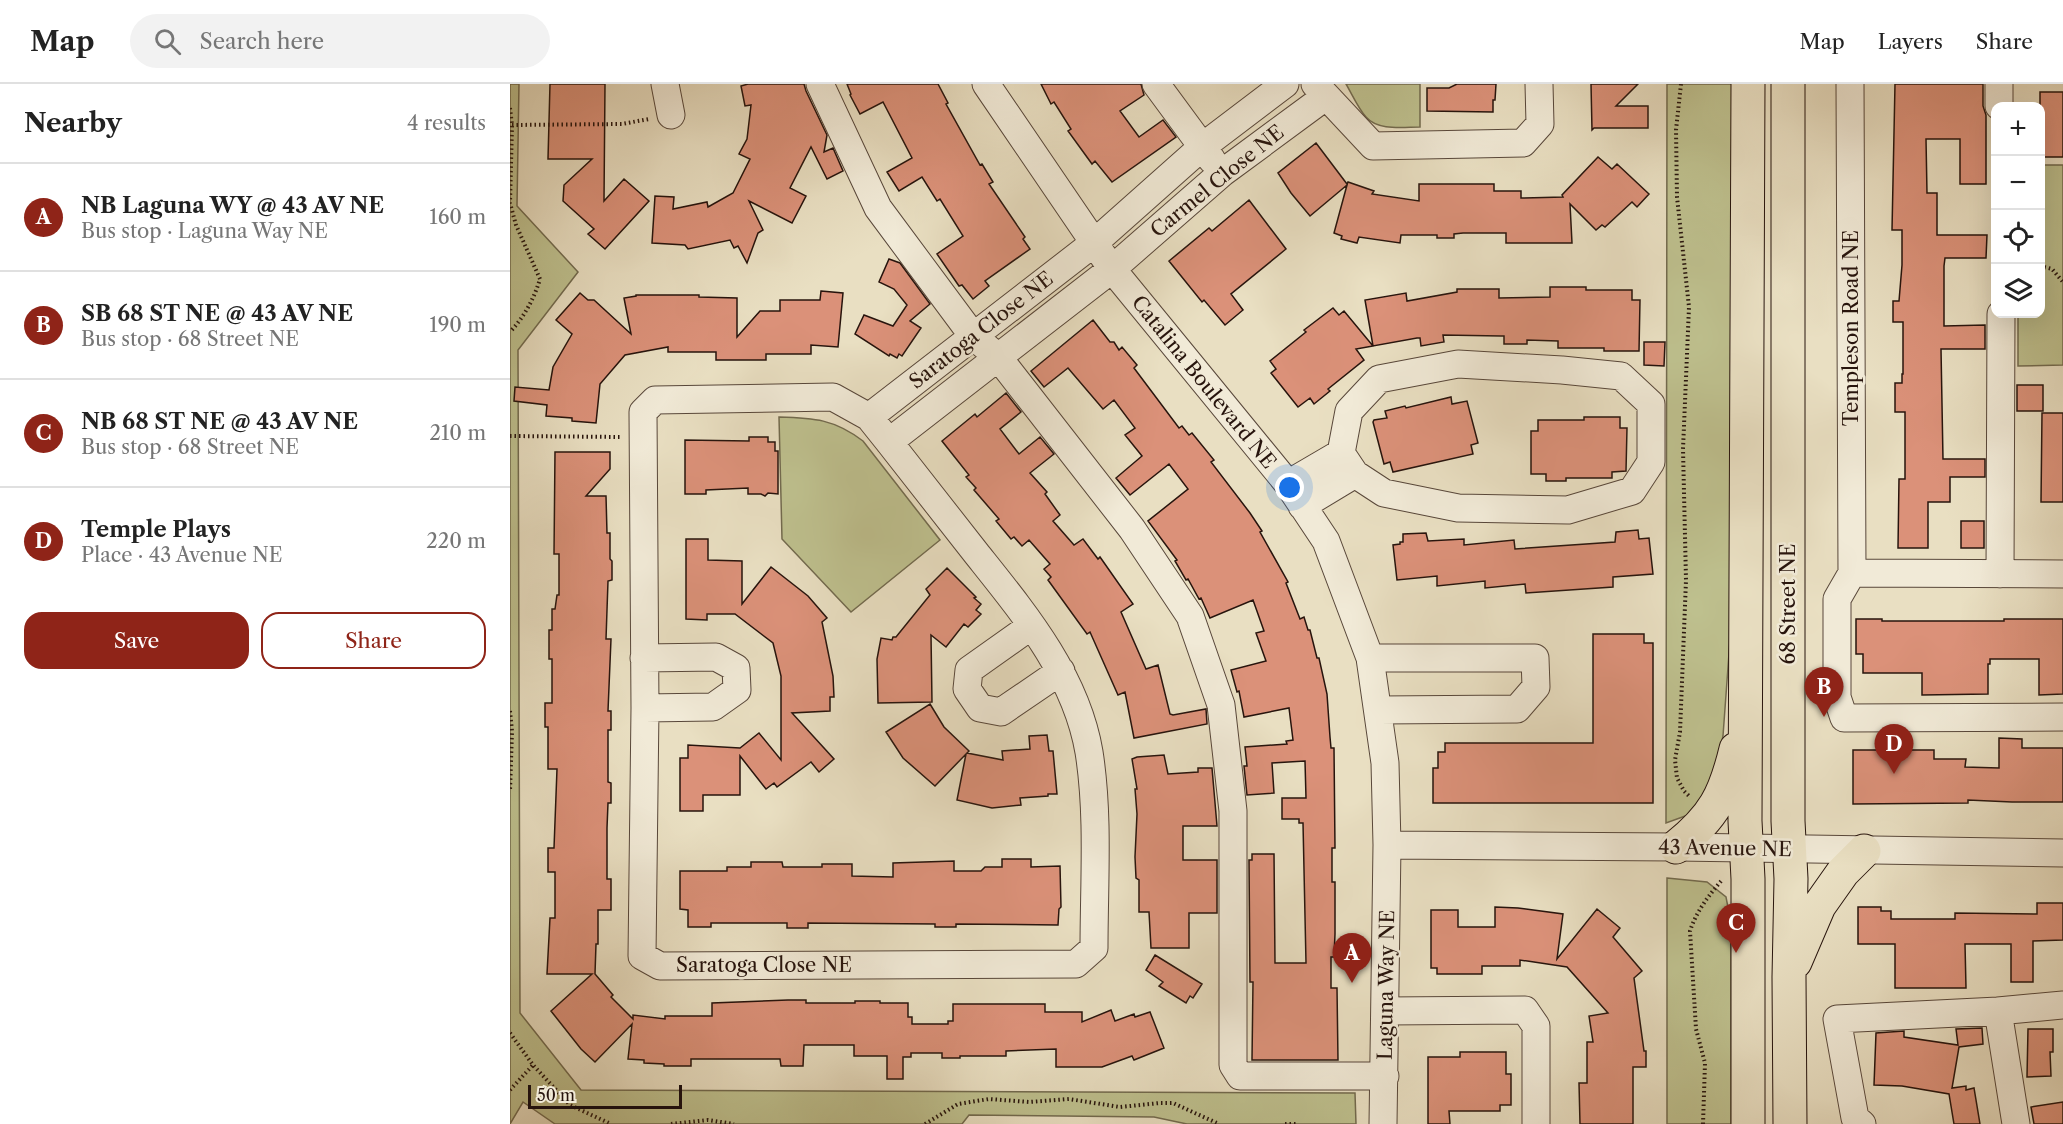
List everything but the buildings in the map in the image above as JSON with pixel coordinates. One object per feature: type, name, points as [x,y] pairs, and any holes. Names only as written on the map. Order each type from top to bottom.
[{"type":"main road","points":[[1748,84],[1745,821],[1748,1124]]},
{"type":"main road","name":"68 Street NE","points":[[1788,84],[1790,1124]]},
{"type":"main road","points":[[1676,847],[1695,832],[1711,814],[1721,797],[1732,765],[1746,703]]},
{"type":"main road","points":[[1789,977],[1819,906],[1843,872],[1864,851]]},
{"type":"street","points":[[665,84],[671,115]]},
{"type":"street","points":[[820,84],[878,208],[974,336],[998,357],[1132,529],[1190,616],[1221,705],[1233,811],[1233,1065],[1240,1076],[1385,1076]]},
{"type":"street","name":"Catalina Boulevard NE","points":[[986,84],[1112,268],[1295,495],[1326,541],[1370,658],[1385,763],[1387,845]]},
{"type":"street","points":[[1155,84],[1222,173]]},
{"type":"street","name":"Carmel Close NE","points":[[1094,243],[1202,147],[1285,84]]},
{"type":"street","name":"Carmel Close NE","points":[[1112,268],[1320,90],[1373,146],[1523,143],[1540,124],[1539,84]]},
{"type":"street","name":"Templeson Road NE","points":[[1850,84],[1851,573]]},
{"type":"street","points":[[1999,84],[1999,102]]},
{"type":"street","name":"Saratoga Close NE","points":[[869,417],[1094,243]]},
{"type":"street","name":"Saratoga Close NE","points":[[889,442],[1112,268]]},
{"type":"street","points":[[2000,574],[2001,318]]},
{"type":"street","points":[[1458,364],[1562,370],[1621,376],[1652,404],[1652,462],[1632,491],[1568,510],[1458,508],[1384,493],[1348,464],[1349,411],[1378,379],[1458,364]]},
{"type":"street","name":"Saratoga Close NE","points":[[833,397],[869,417],[1012,598],[1061,671],[1076,703],[1089,752],[1094,807],[1094,948],[1076,964],[660,966],[642,956],[645,708],[643,412],[655,400],[833,397]]},
{"type":"street","points":[[1295,495],[1348,464]]},
{"type":"street","points":[[2063,574],[1851,573],[1837,599],[1837,697],[1844,718],[2063,717]]},
{"type":"street","points":[[1031,626],[969,670],[967,689],[980,708],[1001,712],[1061,671]]},
{"type":"street","points":[[644,658],[716,657],[736,668],[737,690],[713,707],[645,708]]},
{"type":"street","points":[[1370,658],[1535,658],[1536,687],[1517,709],[1378,710]]},
{"type":"street","name":"43 Avenue NE","points":[[1387,845],[2063,853]]},
{"type":"street","name":"Laguna Way NE","points":[[1383,1124],[1387,845]]},
{"type":"street","points":[[1862,1124],[1855,1118],[1838,1019],[1998,1011],[2063,1005]]},
{"type":"street","points":[[1385,1011],[1525,1010],[1536,1026],[1536,1124]]},
{"type":"street","points":[[1998,1011],[2016,1124]]},
{"type":"path","points":[[1681,84],[1676,130],[1677,197],[1689,307],[1683,449],[1686,590],[1680,732],[1676,760],[1677,778],[1692,800]]},
{"type":"path","points":[[510,108],[512,125],[510,203],[516,225],[540,279],[530,303],[510,332]]},
{"type":"path","points":[[512,125],[622,124],[671,115]]},
{"type":"path","points":[[2045,267],[2052,269],[2063,282]]},
{"type":"path","points":[[510,436],[642,437]]},
{"type":"path","points":[[510,711],[512,731],[510,791]]},
{"type":"path","points":[[1703,1124],[1705,1063],[1696,1029],[1690,931],[1693,921],[1712,891],[1722,880]]},
{"type":"path","points":[[510,1032],[533,1065],[570,1105],[611,1124]]},
{"type":"path","points":[[510,1090],[533,1065]]},
{"type":"path","points":[[924,1124],[958,1104],[989,1099],[1029,1101],[1069,1099],[1120,1107],[1160,1102],[1173,1103],[1219,1124]]},
{"type":"path","points":[[671,1124],[708,1120],[734,1124]]},
{"type":"path","points":[[1285,1124],[1298,1124]]},
{"type":"green space","points":[[510,84],[519,84],[517,206],[578,272],[518,350],[520,1013],[581,1090],[1355,1093],[1356,1124],[1187,1124],[1154,1117],[969,1115],[962,1124],[555,1124],[523,1102],[510,1124]]},
{"type":"green space","points":[[1346,84],[1420,84],[1420,127],[1391,127],[1371,121],[1360,109]]},
{"type":"green space","points":[[1667,84],[1734,84],[1731,626],[1723,736],[1713,784],[1688,815],[1666,823]]},
{"type":"green space","points":[[2045,165],[2063,165],[2063,365],[2018,366],[2018,318],[2045,318]]},
{"type":"green space","points":[[779,417],[823,421],[843,428],[863,441],[940,540],[851,612],[782,539]]},
{"type":"green space","points":[[1667,878],[1707,882],[1726,897],[1731,923],[1731,1124],[1667,1124]]},
{"type":"place","name":"SB 68 ST NE @ 43 AV NE","points":[[1824,717]]},
{"type":"place","name":"Temple Plays","points":[[1894,774]]},
{"type":"place","name":"NB 68 ST NE @ 43 AV NE","points":[[1736,953]]},
{"type":"place","name":"NB Laguna WY @ 43 AV NE","points":[[1352,983]]}]
